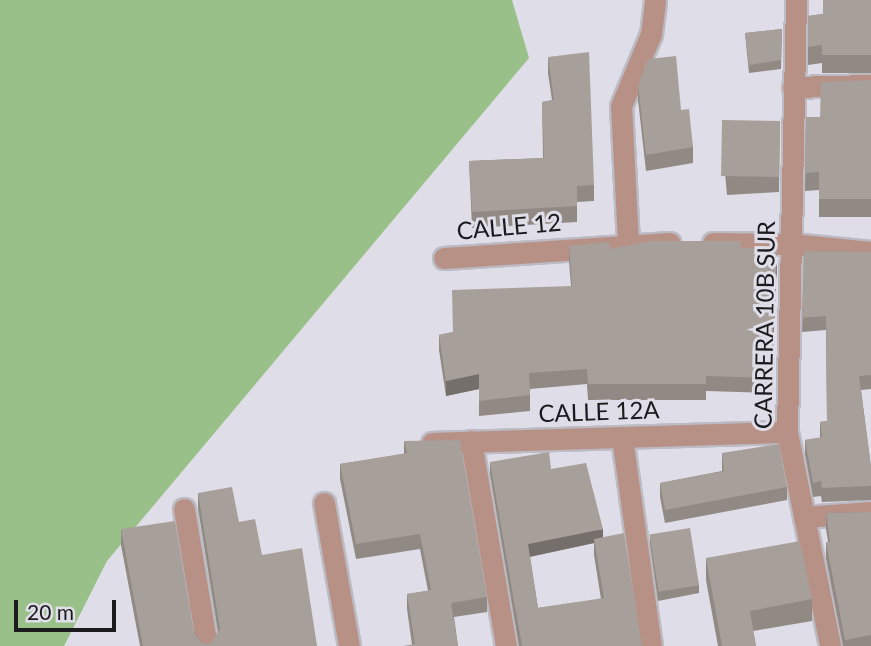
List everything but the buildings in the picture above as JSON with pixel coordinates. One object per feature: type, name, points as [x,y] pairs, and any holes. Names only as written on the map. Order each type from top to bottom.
[{"type":"street","points":[[628,243],[621,106],[651,34],[655,0]]},
{"type":"street","name":"CARRERA 10B SUR","points":[[796,0],[787,432],[830,646]]},
{"type":"street","points":[[793,87],[871,85]]},
{"type":"street","name":"CALLE 12","points":[[444,258],[628,243],[792,244],[871,253]]},
{"type":"street","name":"CALLE 12A","points":[[412,444],[787,432]]},
{"type":"street","points":[[622,437],[651,646]]},
{"type":"street","points":[[471,441],[506,646]]},
{"type":"street","points":[[324,503],[349,646]]},
{"type":"street","points":[[184,509],[207,646]]},
{"type":"street","points":[[804,517],[871,512]]},
{"type":"green space","points":[[0,0],[512,0],[529,58],[107,561],[64,646],[0,646]]}]
